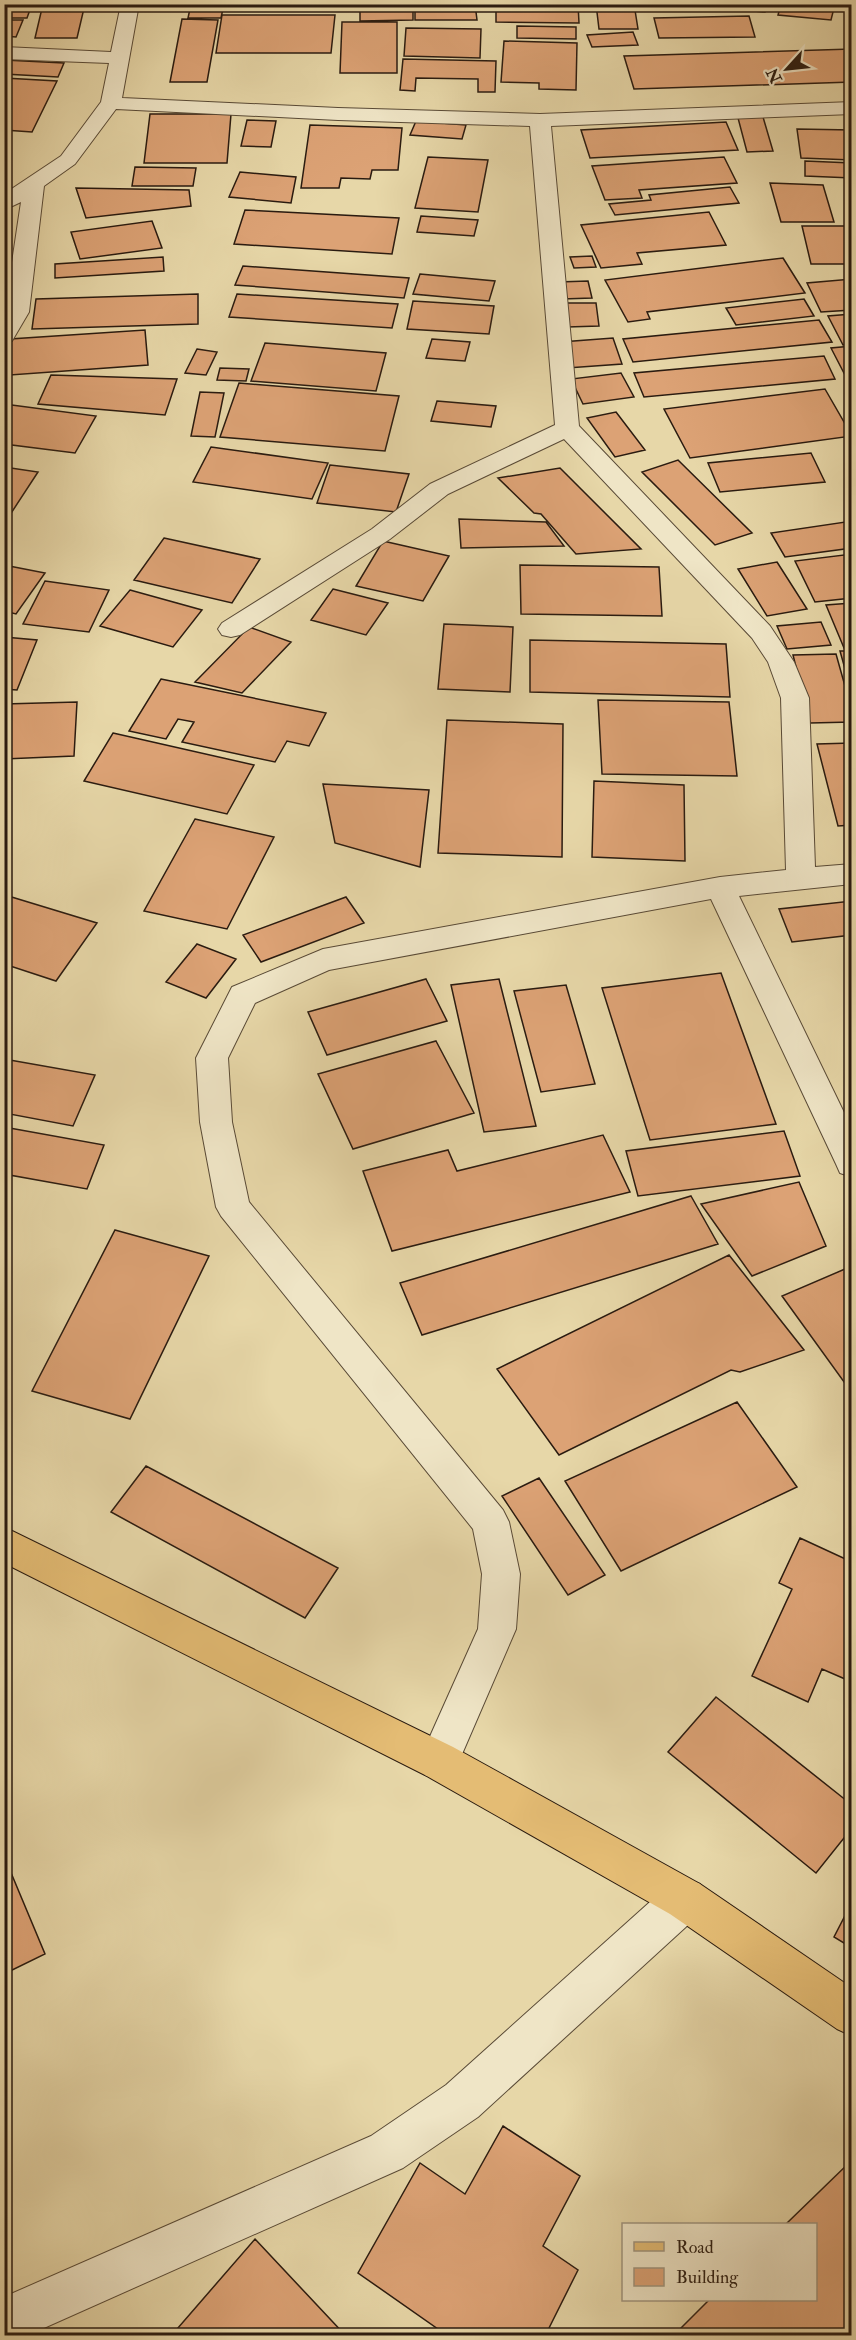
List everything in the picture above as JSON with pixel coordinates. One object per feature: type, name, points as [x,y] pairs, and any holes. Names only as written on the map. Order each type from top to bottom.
[{"type":"main road","points":[[4,1544],[439,1761],[685,1899],[852,2014]]},
{"type":"street","points":[[4,204],[68,160],[111,103],[130,4]]},
{"type":"street","points":[[4,53],[119,58]]},
{"type":"street","points":[[111,103],[338,114],[540,120],[852,108]]},
{"type":"street","points":[[540,120],[567,428],[761,632],[781,662],[795,698],[801,878]]},
{"type":"street","points":[[4,336],[18,312],[34,184]]},
{"type":"street","points":[[231,629],[381,534],[439,489],[567,428]]},
{"type":"street","points":[[439,1761],[497,1629],[501,1575],[490,1522],[233,1207],[216,1122],[212,1058],[243,995],[323,960],[720,887],[852,874]]},
{"type":"street","points":[[720,887],[852,1164]]},
{"type":"street","points":[[4,2321],[387,2152],[462,2101],[685,1899]]},
{"type":"building","points":[[4,4],[32,4],[27,18],[4,18]]},
{"type":"building","points":[[43,4],[85,4],[77,38],[35,38]]},
{"type":"building","points":[[191,4],[224,4],[221,18],[188,18]]},
{"type":"building","points":[[240,4],[317,4],[316,9],[239,8]]},
{"type":"building","points":[[360,4],[413,4],[413,20],[360,21]]},
{"type":"building","points":[[415,4],[475,4],[477,20],[415,20]]},
{"type":"building","points":[[496,4],[578,4],[579,23],[496,22]]},
{"type":"building","points":[[596,4],[634,4],[638,29],[599,29]]},
{"type":"building","points":[[714,4],[767,4],[765,12],[713,7]]},
{"type":"building","points":[[781,4],[835,4],[831,20],[778,15]]},
{"type":"building","points":[[222,15],[335,15],[331,53],[216,53]]},
{"type":"building","points":[[749,16],[755,37],[659,38],[654,18]]},
{"type":"building","points":[[182,19],[218,20],[207,82],[170,82]]},
{"type":"building","points":[[4,20],[23,20],[16,37],[4,36]]},
{"type":"building","points":[[342,22],[397,22],[397,73],[340,73]]},
{"type":"building","points":[[517,26],[576,27],[576,39],[517,38]]},
{"type":"building","points":[[406,28],[481,29],[480,58],[404,56]]},
{"type":"building","points":[[633,32],[638,45],[592,47],[587,35]]},
{"type":"building","points":[[504,41],[577,43],[576,90],[539,89],[539,83],[501,82]]},
{"type":"building","points":[[852,49],[852,82],[634,89],[624,56]]},
{"type":"building","points":[[403,59],[496,61],[495,92],[478,92],[478,79],[416,78],[415,91],[400,90]]},
{"type":"building","points":[[4,60],[64,63],[58,77],[4,74]]},
{"type":"building","points":[[4,78],[57,81],[32,132],[4,130]]},
{"type":"building","points":[[150,114],[231,114],[227,163],[144,163]]},
{"type":"building","points":[[763,117],[773,151],[747,152],[738,118]]},
{"type":"building","points":[[247,120],[276,121],[271,147],[241,146]]},
{"type":"building","points":[[416,121],[466,125],[462,139],[410,135]]},
{"type":"building","points":[[726,122],[738,150],[590,158],[581,130]]},
{"type":"building","points":[[310,125],[402,128],[398,170],[372,170],[370,179],[341,178],[339,188],[301,188]]},
{"type":"building","points":[[797,129],[852,130],[852,160],[801,158]]},
{"type":"building","points":[[428,157],[488,160],[478,212],[415,208]]},
{"type":"building","points":[[724,157],[737,183],[639,190],[642,198],[605,200],[592,166]]},
{"type":"building","points":[[805,161],[852,163],[852,178],[805,176]]},
{"type":"building","points":[[135,167],[196,168],[193,186],[132,186]]},
{"type":"building","points":[[240,172],[296,177],[291,203],[229,197]]},
{"type":"building","points":[[770,183],[823,185],[834,222],[781,222]]},
{"type":"building","points":[[730,187],[739,203],[615,215],[609,204],[651,200],[649,195]]},
{"type":"building","points":[[76,188],[189,190],[191,206],[86,218]]},
{"type":"building","points":[[245,210],[399,218],[392,254],[234,244]]},
{"type":"building","points":[[709,212],[726,245],[637,253],[642,264],[601,268],[581,225]]},
{"type":"building","points":[[421,216],[478,220],[474,236],[417,232]]},
{"type":"building","points":[[152,221],[162,248],[80,259],[71,232]]},
{"type":"building","points":[[802,226],[852,226],[852,264],[811,264]]},
{"type":"building","points":[[592,256],[596,267],[574,268],[570,257]]},
{"type":"building","points":[[163,257],[164,271],[55,278],[55,264]]},
{"type":"building","points":[[783,258],[805,293],[647,312],[650,319],[628,322],[605,280]]},
{"type":"building","points":[[243,266],[409,278],[404,298],[235,285]]},
{"type":"building","points":[[420,274],[495,281],[489,301],[413,294]]},
{"type":"building","points":[[852,279],[852,310],[821,312],[807,283]]},
{"type":"building","points":[[588,281],[592,298],[562,299],[558,282]]},
{"type":"building","points":[[198,294],[198,324],[32,329],[36,299]]},
{"type":"building","points":[[237,294],[398,304],[392,328],[229,317]]},
{"type":"building","points":[[804,299],[814,316],[736,325],[726,308]]},
{"type":"building","points":[[413,301],[494,306],[489,334],[407,329]]},
{"type":"building","points":[[564,303],[596,303],[599,326],[567,327]]},
{"type":"building","points":[[852,314],[852,344],[843,345],[828,316]]},
{"type":"building","points":[[819,320],[832,342],[633,362],[623,339]]},
{"type":"building","points":[[145,330],[148,365],[10,375],[10,339]]},
{"type":"building","points":[[613,338],[622,364],[567,368],[561,342]]},
{"type":"building","points":[[432,339],[470,342],[465,361],[426,358]]},
{"type":"building","points":[[265,343],[386,353],[376,391],[251,381]]},
{"type":"building","points":[[852,346],[852,378],[847,379],[831,348]]},
{"type":"building","points":[[197,349],[217,352],[206,375],[185,373]]},
{"type":"building","points":[[824,356],[835,379],[644,397],[634,373]]},
{"type":"building","points":[[220,368],[249,369],[246,381],[217,380]]},
{"type":"building","points":[[621,373],[634,397],[583,404],[571,379]]},
{"type":"building","points":[[51,375],[177,379],[165,415],[38,404]]},
{"type":"building","points":[[239,383],[399,396],[385,451],[220,437]]},
{"type":"building","points":[[825,389],[852,436],[690,458],[664,409]]},
{"type":"building","points":[[200,392],[224,393],[215,437],[191,436]]},
{"type":"building","points":[[437,401],[496,406],[491,427],[431,421]]},
{"type":"building","points":[[4,404],[96,416],[75,453],[4,444]]},
{"type":"building","points":[[616,412],[645,450],[615,457],[587,418]]},
{"type":"building","points":[[211,447],[328,463],[312,499],[193,482]]},
{"type":"building","points":[[811,453],[825,482],[720,492],[708,463]]},
{"type":"building","points":[[678,460],[752,533],[715,545],[642,472]]},
{"type":"building","points":[[330,465],[409,474],[396,512],[317,503]]},
{"type":"building","points":[[4,467],[38,472],[4,524]]},
{"type":"building","points":[[560,468],[641,549],[576,554],[541,514],[534,513],[498,478]]},
{"type":"building","points":[[459,519],[546,522],[564,546],[461,548]]},
{"type":"building","points":[[852,521],[852,548],[785,557],[771,533]]},
{"type":"building","points":[[164,538],[260,559],[232,603],[134,580]]},
{"type":"building","points":[[383,541],[449,556],[423,601],[356,586]]},
{"type":"building","points":[[852,554],[852,598],[815,602],[795,561]]},
{"type":"building","points":[[777,562],[807,609],[767,616],[738,569]]},
{"type":"building","points":[[4,565],[45,573],[16,614],[4,611]]},
{"type":"building","points":[[520,565],[659,567],[662,616],[521,614]]},
{"type":"building","points":[[45,581],[109,590],[89,632],[23,624]]},
{"type":"building","points":[[333,589],[388,603],[366,635],[311,620]]},
{"type":"building","points":[[130,590],[202,610],[173,647],[100,626]]},
{"type":"building","points":[[852,603],[852,647],[844,648],[826,605]]},
{"type":"building","points":[[821,622],[831,645],[787,649],[777,626]]},
{"type":"building","points":[[444,624],[513,627],[510,692],[438,689]]},
{"type":"building","points":[[249,627],[291,642],[242,693],[195,682]]},
{"type":"building","points":[[4,637],[37,640],[17,690],[4,689]]},
{"type":"building","points":[[530,640],[726,644],[730,697],[530,692]]},
{"type":"building","points":[[840,651],[852,651],[852,694]]},
{"type":"building","points":[[836,654],[852,711],[852,722],[810,723],[793,655]]},
{"type":"building","points":[[161,679],[326,713],[309,746],[287,741],[275,762],[182,742],[194,722],[178,719],[166,739],[129,731]]},
{"type":"building","points":[[598,700],[729,702],[737,776],[602,774]]},
{"type":"building","points":[[77,702],[74,756],[4,759],[4,704]]},
{"type":"building","points":[[447,720],[563,724],[562,857],[438,853]]},
{"type":"building","points":[[113,733],[254,765],[227,814],[84,781]]},
{"type":"building","points":[[852,743],[852,825],[838,826],[817,744]]},
{"type":"building","points":[[594,781],[684,785],[685,861],[592,857]]},
{"type":"building","points":[[323,784],[429,790],[420,867],[335,843]]},
{"type":"building","points":[[195,819],[274,837],[227,929],[144,911]]},
{"type":"building","points":[[5,895],[97,923],[56,981],[4,964]]},
{"type":"building","points":[[346,897],[364,923],[261,962],[243,935]]},
{"type":"building","points":[[852,901],[852,935],[792,942],[779,909]]},
{"type":"building","points":[[197,944],[236,959],[206,998],[166,982]]},
{"type":"building","points":[[721,973],[776,1124],[650,1140],[602,988]]},
{"type":"building","points":[[426,979],[447,1021],[327,1055],[308,1012]]},
{"type":"building","points":[[499,979],[536,1126],[484,1132],[451,985]]},
{"type":"building","points":[[566,985],[595,1084],[541,1092],[514,991]]},
{"type":"building","points":[[436,1041],[474,1113],[353,1149],[318,1074]]},
{"type":"building","points":[[4,1059],[95,1075],[73,1126],[4,1113]]},
{"type":"building","points":[[4,1127],[104,1145],[87,1189],[4,1174]]},
{"type":"building","points":[[784,1131],[800,1176],[638,1196],[626,1151]]},
{"type":"building","points":[[603,1135],[630,1192],[392,1251],[363,1171],[448,1150],[457,1171]]},
{"type":"building","points":[[799,1182],[826,1246],[752,1276],[701,1204]]},
{"type":"building","points":[[691,1196],[718,1244],[422,1335],[400,1283]]},
{"type":"building","points":[[115,1230],[209,1256],[130,1419],[32,1391]]},
{"type":"building","points":[[729,1255],[804,1350],[740,1372],[731,1370],[559,1455],[497,1369]]},
{"type":"building","points":[[852,1266],[852,1393],[782,1296]]},
{"type":"building","points":[[737,1402],[797,1487],[621,1571],[565,1481]]},
{"type":"building","points":[[146,1466],[338,1568],[305,1618],[111,1512]]},
{"type":"building","points":[[539,1478],[605,1575],[568,1595],[502,1496]]},
{"type":"building","points":[[800,1538],[852,1562],[852,1682],[822,1669],[808,1702],[752,1676],[792,1589],[779,1583]]},
{"type":"building","points":[[716,1697],[852,1805],[852,1828],[816,1873],[668,1752]]},
{"type":"building","points":[[4,1856],[45,1954],[4,1974]]},
{"type":"building","points":[[852,1902],[852,1948],[834,1937]]},
{"type":"building","points":[[503,2126],[580,2176],[543,2246],[578,2270],[545,2336],[448,2336],[358,2273],[420,2163],[465,2194]]},
{"type":"building","points":[[852,2160],[852,2336],[673,2336],[708,2301],[817,2301],[817,2223],[787,2223]]},
{"type":"building","points":[[255,2239],[346,2336],[171,2336]]}]
